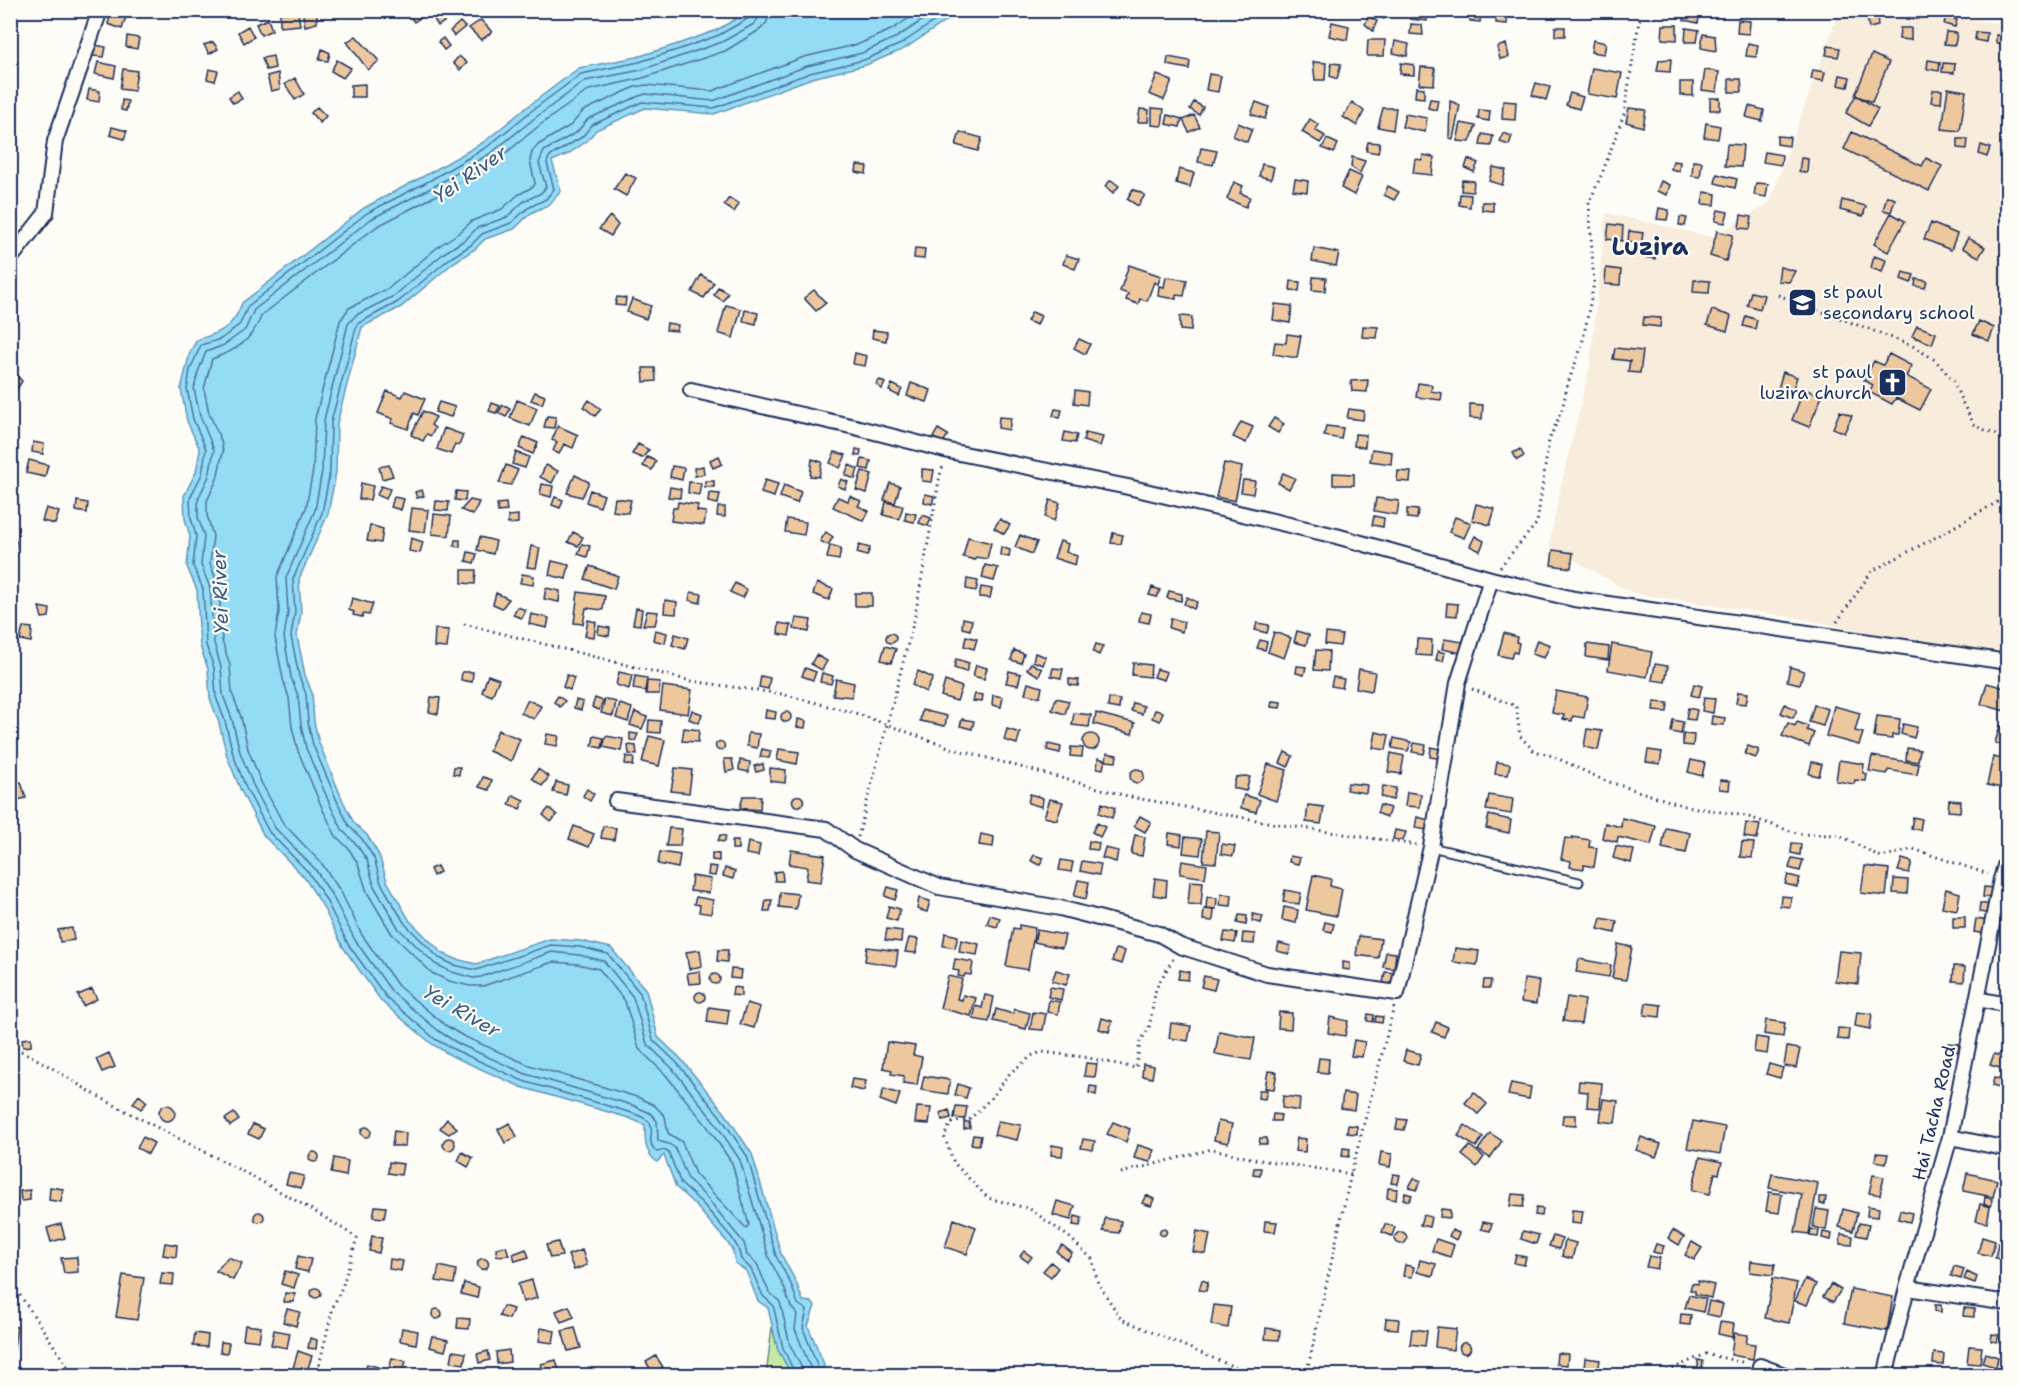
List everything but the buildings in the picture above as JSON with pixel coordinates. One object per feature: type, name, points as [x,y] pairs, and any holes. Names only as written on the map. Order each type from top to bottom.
[{"type":"street","points":[[10,259],[46,213],[55,141],[100,10]]},
{"type":"street","points":[[691,390],[949,451],[1128,487],[1301,528],[1428,560],[1491,579],[1574,598],[2007,662]]},
{"type":"street","points":[[616,801],[826,829],[855,850],[939,887],[1060,908],[1160,934],[1180,946],[1267,974],[1397,993],[1431,847],[1458,683],[1491,579]]},
{"type":"street","name":"Hai Tacha Road","points":[[1885,1376],[1907,1288],[1950,1137],[2007,857]]},
{"type":"street","points":[[1977,999],[2007,1005]]},
{"type":"street","points":[[1950,1137],[2007,1149]]},
{"type":"street","points":[[1907,1288],[2007,1303]]},
{"type":"street","points":[[1760,1366],[1787,1376]]},
{"type":"lane","points":[[1431,847],[1579,882]]},
{"type":"path","points":[[1491,579],[1537,523],[1549,440],[1562,410],[1568,383],[1582,345],[1594,283],[1589,203],[1624,114],[1641,10]]},
{"type":"path","points":[[1778,295],[1911,345],[1935,360],[1953,380],[1975,426],[2007,439]]},
{"type":"path","points":[[855,850],[915,616],[940,475],[949,451]]},
{"type":"path","points":[[1827,636],[1872,571],[2007,496]]},
{"type":"path","points":[[464,624],[691,681],[782,694],[855,713],[954,748],[1131,797],[1283,825],[1431,847]]},
{"type":"path","points":[[1458,683],[1516,706],[1520,736],[1534,751],[1553,756],[1603,780],[1685,806],[1746,816],[1799,834],[1839,835],[1881,857],[1913,849],[2001,879]]},
{"type":"path","points":[[1180,946],[1156,988],[1149,1028],[1140,1042],[1136,1068],[1084,1057],[1042,1052],[1033,1055],[1010,1072],[993,1096],[970,1119],[951,1123],[944,1136],[954,1163],[988,1198],[1030,1209],[1069,1237],[1092,1259],[1098,1283],[1121,1319],[1261,1376]]},
{"type":"path","points":[[1306,1376],[1351,1174],[1397,993]]},
{"type":"path","points":[[10,1046],[105,1100],[262,1181],[323,1215],[357,1238],[343,1285],[333,1307],[315,1376]]},
{"type":"path","points":[[1122,1173],[1212,1149],[1254,1159],[1351,1174]]},
{"type":"path","points":[[10,1280],[74,1376]]},
{"type":"path","points":[[1656,1376],[1706,1354],[1760,1366]]},
{"type":"shaded area","name":"st paul secondary school","points":[[1839,11],[1905,11],[2007,24],[2007,656],[1985,651],[1926,646],[1805,619],[1632,593],[1549,546],[1590,366],[1606,213],[1712,237],[1769,204]]},
{"type":"green space","points":[[772,1327],[778,1350],[792,1375],[766,1376]]},
{"type":"water","name":"Yei River","points":[[749,11],[959,11],[904,49],[866,65],[812,78],[714,114],[645,108],[596,130],[587,141],[568,154],[552,161],[561,191],[550,204],[531,213],[514,229],[485,239],[401,307],[362,327],[337,423],[336,472],[328,514],[299,579],[301,612],[297,636],[305,675],[312,693],[314,722],[319,743],[354,823],[367,835],[379,855],[387,881],[410,921],[442,953],[476,964],[550,939],[581,941],[611,948],[646,990],[658,1037],[681,1059],[725,1113],[752,1154],[781,1254],[803,1301],[811,1302],[815,1306],[808,1326],[824,1364],[823,1375],[792,1375],[778,1350],[768,1308],[758,1301],[746,1271],[735,1263],[733,1251],[727,1242],[676,1187],[664,1155],[657,1162],[647,1150],[645,1125],[629,1118],[521,1087],[452,1056],[432,1044],[382,1002],[343,947],[321,903],[304,877],[264,836],[241,791],[227,756],[210,698],[208,669],[200,646],[197,590],[187,567],[190,536],[185,519],[184,496],[196,472],[200,450],[187,421],[181,389],[190,352],[197,340],[226,328],[235,318],[242,303],[364,208],[484,142],[579,68],[637,57],[678,44],[717,30]]},
{"type":"place","name":"st paul secondary school","points":[[1802,302]]},
{"type":"place","name":"st paul luzira church","points":[[1893,382]]},
{"type":"district","name":"Luzira","points":[[1650,247]]}]
